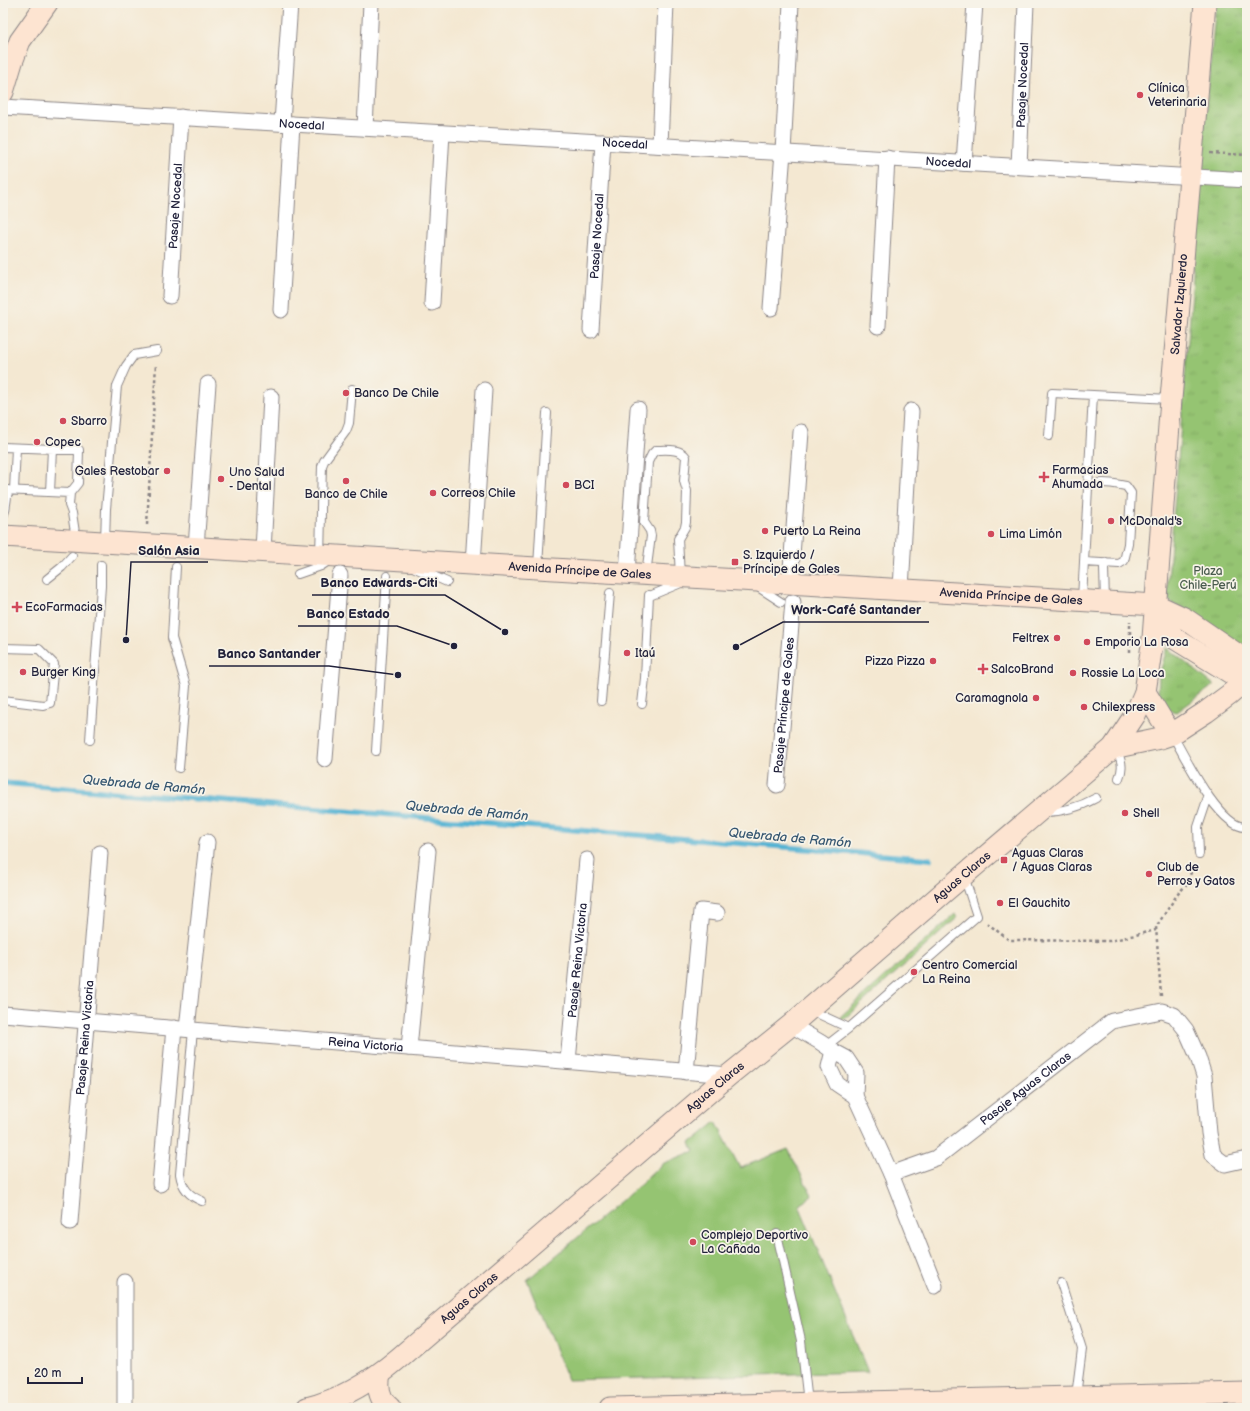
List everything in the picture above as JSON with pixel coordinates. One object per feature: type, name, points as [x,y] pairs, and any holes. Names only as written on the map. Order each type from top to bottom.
[{"type":"street","points":[[3,92],[20,41],[47,3]]},
{"type":"street","points":[[281,310],[290,3]]},
{"type":"street","points":[[365,128],[371,3]]},
{"type":"street","points":[[660,145],[666,3]]},
{"type":"street","points":[[771,308],[783,152],[791,3]]},
{"type":"street","points":[[964,163],[974,3]]},
{"type":"street","name":"Pasaje Nocedal","points":[[1019,166],[1026,3]]},
{"type":"street","name":"Salvador Izquierdo","points":[[1156,605],[1189,176],[1205,3]]},
{"type":"street","name":"Nocedal","points":[[3,107],[1247,180]]},
{"type":"street","name":"Pasaje Nocedal","points":[[170,296],[181,118]]},
{"type":"street","points":[[432,303],[442,133]]},
{"type":"street","name":"Pasaje Nocedal","points":[[591,330],[603,142]]},
{"type":"street","points":[[878,326],[887,158]]},
{"type":"street","points":[[196,547],[208,384]]},
{"type":"street","points":[[474,564],[484,390]]},
{"type":"street","points":[[262,551],[271,397]]},
{"type":"street","points":[[637,574],[638,409]]},
{"type":"street","points":[[901,589],[911,411]]},
{"type":"street","name":"Pasaje Príncipe de Gales","points":[[777,785],[788,596],[801,432]]},
{"type":"street","name":"Avenida Príncipe de Gales","points":[[3,536],[74,548],[105,542],[262,551],[332,562],[399,560],[751,580],[788,596],[901,589],[1156,605],[1184,618],[1247,661]]},
{"type":"street","points":[[325,759],[332,562]]},
{"type":"street","points":[[1156,605],[1174,638],[1246,680]]},
{"type":"street","name":"Aguas Claras","points":[[307,1408],[323,1404],[351,1391],[380,1374],[729,1075],[809,1010],[1113,748],[1136,715],[1145,692],[1149,673],[1156,605]]},
{"type":"street","name":"Aguas Claras","points":[[1113,748],[1172,734],[1206,712],[1246,680]]},
{"type":"street","points":[[1145,692],[1172,734]]},
{"type":"street","points":[[160,1184],[184,1029],[207,842]]},
{"type":"street","points":[[409,1048],[428,851]]},
{"type":"street","name":"Pasaje Reina Victoria","points":[[70,1222],[100,853]]},
{"type":"street","name":"Pasaje Reina Victoria","points":[[568,1062],[587,860]]},
{"type":"street","points":[[686,1072],[702,911],[717,913]]},
{"type":"street","points":[[1162,1011],[1174,1015],[1186,1030],[1198,1057],[1204,1076],[1209,1133],[1213,1155],[1225,1164],[1247,1159]]},
{"type":"street","name":"Pasaje Aguas Claras","points":[[891,1174],[936,1158],[1112,1021],[1162,1011]]},
{"type":"street","name":"Reina Victoria","points":[[3,1014],[729,1075]]},
{"type":"street","points":[[791,1025],[846,1058],[856,1073],[857,1101],[891,1174],[934,1286]]},
{"type":"street","points":[[829,1049],[829,1067],[838,1084],[857,1101]]},
{"type":"street","points":[[125,1282],[125,1408]]},
{"type":"street","points":[[380,1374],[378,1380],[379,1392],[382,1399],[390,1408]]},
{"type":"street","points":[[610,1408],[780,1406],[808,1404],[847,1405],[1212,1401],[1247,1393]]},
{"type":"lane","points":[[105,542],[106,509],[117,386],[126,366],[134,355],[157,351]]},
{"type":"lane","points":[[298,574],[332,562],[320,508],[322,466],[346,431],[349,423],[352,389]]},
{"type":"lane","points":[[1049,436],[1052,393],[1171,399]]},
{"type":"lane","points":[[1082,600],[1093,395]]},
{"type":"lane","points":[[538,568],[547,413]]},
{"type":"lane","points":[[3,447],[79,450],[78,483],[70,493],[69,505],[72,513],[74,548],[62,567],[46,579]]},
{"type":"lane","points":[[3,516],[16,448]]},
{"type":"lane","points":[[50,492],[52,449]]},
{"type":"lane","points":[[637,574],[651,536],[650,531],[644,522],[648,462],[656,450],[678,451],[686,457],[684,481],[687,491],[686,522],[685,527],[679,535],[678,543],[688,577],[650,595],[642,704]]},
{"type":"lane","points":[[1084,562],[1119,564],[1124,561],[1126,556],[1131,493],[1126,486],[1101,483],[1092,484],[1087,487]]},
{"type":"lane","points":[[8,490],[70,493]]},
{"type":"lane","points":[[399,560],[447,582]]},
{"type":"lane","points":[[1105,602],[1104,568],[1106,563]]},
{"type":"lane","points":[[90,740],[101,586],[101,565]]},
{"type":"lane","points":[[176,567],[172,638],[186,686],[179,768]]},
{"type":"lane","points":[[376,751],[387,576]]},
{"type":"lane","points":[[601,701],[610,593]]},
{"type":"lane","points":[[3,648],[38,650],[54,664],[50,703],[43,704],[3,700]]},
{"type":"lane","points":[[1172,734],[1208,797],[1226,818],[1243,828],[1247,828]]},
{"type":"lane","points":[[1113,748],[1121,759],[1122,772],[1119,778]]},
{"type":"lane","points":[[1199,854],[1198,828],[1208,797]]},
{"type":"lane","points":[[1037,812],[1068,809],[1085,804],[1096,798]]},
{"type":"lane","points":[[829,1049],[849,1028],[977,916],[964,875]]},
{"type":"lane","points":[[809,1010],[849,1028]]},
{"type":"lane","points":[[184,1029],[180,1174],[181,1182],[184,1188],[195,1198],[202,1201]]},
{"type":"lane","points":[[777,1234],[801,1341],[808,1404]]},
{"type":"lane","points":[[1061,1284],[1082,1349],[1076,1403]]},
{"type":"path","points":[[147,528],[157,351]]},
{"type":"path","points":[[1162,1011],[1156,927],[1177,894],[1186,885],[1199,854]]},
{"type":"path","points":[[977,916],[1009,940],[1110,941],[1156,930]]},
{"type":"green space","name":"Plaza Chile-Perú","points":[[1216,3],[1247,3],[1247,646],[1242,651],[1169,601],[1167,592],[1192,293],[1197,205]]},
{"type":"green space","points":[[1167,648],[1214,685],[1177,712],[1168,710],[1158,694],[1159,676]]},
{"type":"green space","points":[[955,914],[958,917],[843,1020],[840,1017]]},
{"type":"green space","name":"Complejo Deportivo La Cañada","points":[[716,1122],[740,1168],[788,1149],[812,1196],[799,1205],[868,1372],[568,1380],[527,1280],[640,1185],[662,1164],[694,1151],[690,1143]]},
{"type":"waterway","name":"Quebrada de Ramón","points":[[3,783],[930,859]]},
{"type":"place","name":"Clínica Veterinaria","points":[[1140,95]]},
{"type":"place","name":"Banco De Chile","points":[[346,393]]},
{"type":"place","name":"Sbarro","points":[[63,421]]},
{"type":"place","name":"Copec","points":[[37,442]]},
{"type":"place","name":"Gales Restobar","points":[[167,471]]},
{"type":"place","name":"Farmacias Ahumada","points":[[1044,477]]},
{"type":"place","name":"Uno Salud - Dental","points":[[221,479]]},
{"type":"place","name":"Banco de Chile","points":[[346,481]]},
{"type":"place","name":"BCI","points":[[566,485]]},
{"type":"place","name":"Correos Chile","points":[[433,493]]},
{"type":"place","name":"McDonald's","points":[[1111,521]]},
{"type":"place","name":"Puerto La Reina","points":[[765,531]]},
{"type":"place","name":"Lima Limón","points":[[991,534]]},
{"type":"place","name":"S. Izquierdo / Príncipe de Gales","points":[[735,562]]},
{"type":"place","name":"EcoFarmacias","points":[[17,607]]},
{"type":"place","name":"Banco Edwards-Citi","points":[[505,632]]},
{"type":"place","name":"Feltrex","points":[[1057,638]]},
{"type":"place","name":"Salón Asia","points":[[126,640]]},
{"type":"place","name":"Emporio La Rosa","points":[[1087,642]]},
{"type":"place","name":"Banco Estado","points":[[454,646]]},
{"type":"place","name":"Work-Café Santander","points":[[736,647]]},
{"type":"place","name":"Itaú","points":[[627,653]]},
{"type":"place","name":"Pizza Pizza","points":[[933,661]]},
{"type":"place","name":"SalcoBrand","points":[[983,669]]},
{"type":"place","name":"Burger King","points":[[23,672]]},
{"type":"place","name":"Rossie La Loca","points":[[1073,673]]},
{"type":"place","name":"Banco Santander","points":[[398,675]]},
{"type":"place","name":"Caramagnola","points":[[1036,698]]},
{"type":"place","name":"Chilexpress","points":[[1084,707]]},
{"type":"place","name":"Shell","points":[[1125,813]]},
{"type":"place","name":"Aguas Claras / Aguas Claras","points":[[1004,860]]},
{"type":"place","name":"Club de Perros y Gatos","points":[[1149,874]]},
{"type":"place","name":"El Gauchito","points":[[1000,903]]},
{"type":"place","name":"Centro Comercial La Reina","points":[[914,972]]},
{"type":"place","name":"Complejo Deportivo La Cañada","points":[[693,1242]]}]
